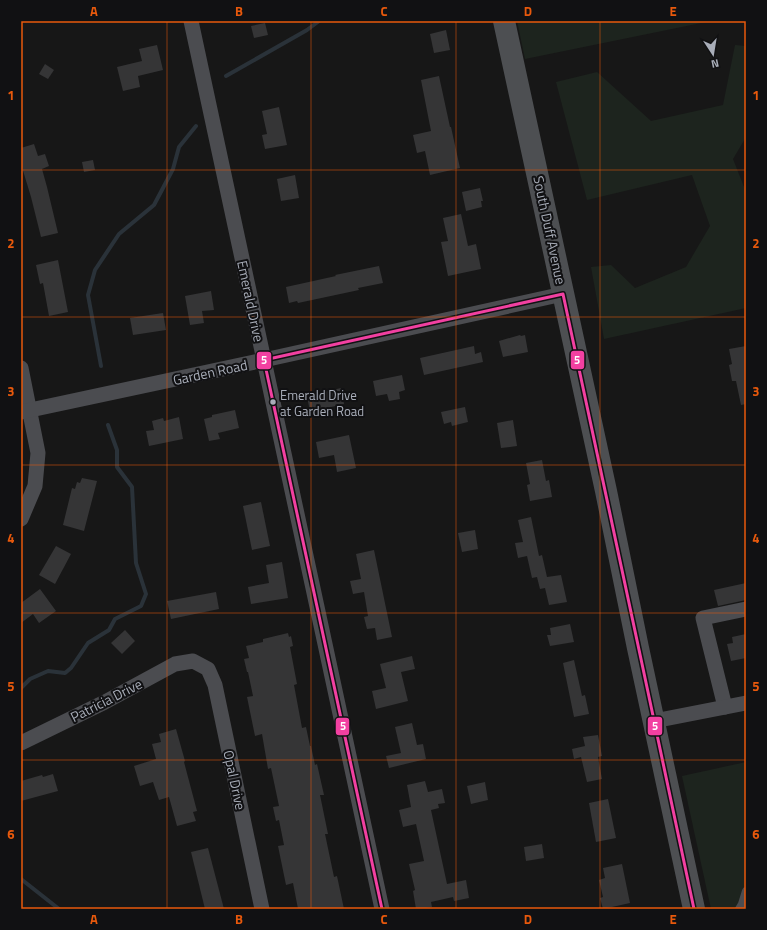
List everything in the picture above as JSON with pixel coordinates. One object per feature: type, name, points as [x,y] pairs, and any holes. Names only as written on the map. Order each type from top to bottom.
[{"type":"main road","name":"South Duff Avenue","points":[[504,21],[606,491],[694,909]]},
{"type":"street","name":"Emerald Drive","points":[[191,21],[382,909]]},
{"type":"street","name":"Garden Road","points":[[26,411],[563,294]]},
{"type":"street","points":[[21,368],[26,411],[38,453],[35,486],[21,519]]},
{"type":"street","points":[[725,707],[703,618],[746,609]]},
{"type":"street","name":"Patricia Drive","points":[[21,743],[105,702],[175,664],[193,661]]},
{"type":"street","name":"Opal Drive","points":[[193,661],[208,669],[215,685],[262,909]]},
{"type":"street","points":[[654,721],[746,703]]},
{"type":"lane","points":[[739,909],[746,891]]},
{"type":"shaded area","points":[[517,21],[711,21],[525,59]]},
{"type":"shaded area","points":[[735,45],[746,46],[746,137],[733,159],[746,192],[746,308],[604,339],[591,267],[611,265],[635,288],[686,267],[710,226],[692,175],[587,200],[556,82],[597,72],[651,121],[723,105]]},
{"type":"shaded area","points":[[746,762],[746,909],[711,909],[682,776]]},
{"type":"building","points":[[265,23],[268,35],[254,38],[251,26]]},
{"type":"building","points":[[446,30],[450,50],[434,53],[430,34]]},
{"type":"building","points":[[157,45],[163,70],[138,76],[140,87],[123,91],[117,67],[142,61],[139,49]]},
{"type":"building","points":[[45,64],[54,70],[48,79],[39,74]]},
{"type":"building","points":[[439,76],[460,168],[430,175],[425,151],[417,153],[413,135],[431,131],[421,80]]},
{"type":"building","points":[[279,107],[287,145],[265,149],[262,135],[267,134],[262,111]]},
{"type":"building","points":[[34,144],[38,156],[45,154],[49,166],[42,169],[58,233],[41,237],[21,164],[21,148]]},
{"type":"building","points":[[93,160],[95,170],[84,172],[82,162]]},
{"type":"building","points":[[295,175],[299,198],[281,201],[277,179]]},
{"type":"building","points":[[480,188],[483,201],[481,201],[482,207],[466,211],[462,192]]},
{"type":"building","points":[[461,214],[468,246],[476,244],[481,269],[448,276],[441,242],[448,241],[443,218]]},
{"type":"building","points":[[58,260],[68,312],[49,316],[43,283],[40,284],[36,265]]},
{"type":"building","points":[[379,266],[383,283],[358,288],[359,290],[298,303],[297,301],[289,303],[286,287]]},
{"type":"building","points":[[211,291],[214,310],[202,311],[204,323],[190,325],[185,296]]},
{"type":"building","points":[[163,313],[166,330],[133,335],[130,318]]},
{"type":"building","points":[[525,335],[528,352],[503,357],[499,341]]},
{"type":"building","points":[[474,346],[475,354],[481,352],[483,362],[424,375],[420,358]]},
{"type":"building","points":[[746,346],[746,404],[741,405],[736,381],[732,381],[729,365],[732,364],[729,349]]},
{"type":"building","points":[[402,375],[405,390],[399,392],[400,399],[389,401],[387,394],[376,396],[373,381]]},
{"type":"building","points":[[341,388],[344,404],[310,412],[307,396]]},
{"type":"building","points":[[465,407],[468,422],[452,426],[451,422],[444,424],[441,412]]},
{"type":"building","points":[[235,410],[239,428],[218,433],[220,439],[209,441],[204,419],[212,417],[212,415]]},
{"type":"building","points":[[179,417],[183,439],[149,446],[146,431],[154,430],[152,421],[163,418],[164,421]]},
{"type":"building","points":[[513,420],[517,446],[501,448],[497,423]]},
{"type":"building","points":[[349,435],[356,468],[337,472],[334,455],[319,458],[316,442]]},
{"type":"building","points":[[542,460],[546,481],[549,480],[552,497],[530,501],[527,485],[530,484],[526,463]]},
{"type":"building","points":[[82,478],[97,481],[84,531],[63,525],[72,488],[75,489],[77,482],[80,483]]},
{"type":"building","points":[[261,502],[270,546],[252,550],[243,506]]},
{"type":"building","points":[[531,517],[539,556],[542,555],[547,577],[561,575],[567,602],[549,605],[545,588],[540,589],[537,577],[532,578],[527,556],[518,558],[515,543],[523,542],[518,520]]},
{"type":"building","points":[[475,530],[478,549],[462,552],[458,533]]},
{"type":"building","points":[[56,546],[71,554],[55,584],[39,575]]},
{"type":"building","points":[[374,550],[392,637],[377,640],[375,628],[367,629],[364,617],[368,616],[364,592],[353,594],[350,581],[361,579],[356,554]]},
{"type":"building","points":[[282,562],[288,598],[251,604],[248,587],[269,583],[266,565]]},
{"type":"building","points":[[746,583],[746,600],[718,606],[714,590]]},
{"type":"building","points":[[40,589],[56,611],[39,623],[33,614],[21,623],[21,603]]},
{"type":"building","points":[[216,592],[219,609],[171,619],[167,601]]},
{"type":"building","points":[[570,624],[574,642],[550,646],[547,635],[551,635],[550,628]]},
{"type":"building","points":[[125,630],[135,641],[122,654],[111,643]]},
{"type":"building","points":[[288,633],[289,637],[291,636],[293,646],[290,647],[297,684],[294,685],[302,728],[306,727],[315,765],[317,764],[324,795],[320,795],[328,834],[325,834],[334,877],[337,876],[344,909],[298,909],[293,883],[286,885],[278,846],[284,845],[279,820],[276,821],[273,807],[279,806],[271,768],[268,769],[262,734],[255,736],[247,697],[253,696],[244,659],[249,658],[246,646],[263,642],[263,639]]},
{"type":"building","points":[[746,634],[746,658],[731,661],[727,644],[733,643],[732,637]]},
{"type":"building","points":[[412,656],[415,669],[401,672],[408,701],[376,709],[372,691],[386,688],[380,664]]},
{"type":"building","points":[[574,660],[582,696],[585,695],[589,714],[574,717],[563,663]]},
{"type":"building","points":[[412,723],[417,745],[423,744],[426,759],[389,768],[386,756],[401,753],[395,727]]},
{"type":"building","points":[[176,729],[197,811],[193,812],[196,821],[177,826],[169,797],[159,800],[153,782],[140,786],[134,766],[156,759],[152,744],[161,742],[159,734]]},
{"type":"building","points":[[598,735],[602,756],[598,757],[602,779],[587,782],[581,757],[574,759],[572,749],[585,746],[583,737]]},
{"type":"building","points":[[53,774],[58,791],[21,801],[21,781],[42,775],[43,777]]},
{"type":"building","points":[[425,781],[428,792],[442,789],[445,803],[438,804],[439,808],[431,810],[447,884],[466,880],[469,898],[454,901],[453,897],[431,902],[432,907],[416,909],[413,891],[415,890],[409,864],[424,861],[416,824],[403,827],[399,810],[411,807],[407,785]]},
{"type":"building","points":[[485,782],[488,800],[471,804],[467,786]]},
{"type":"building","points":[[608,799],[616,838],[596,842],[589,803]]},
{"type":"building","points":[[542,844],[544,858],[526,861],[524,847]]},
{"type":"building","points":[[208,848],[224,909],[205,909],[191,852]]},
{"type":"building","points":[[622,864],[630,903],[603,909],[600,898],[603,897],[599,880],[605,878],[603,868]]},
{"type":"waterway","points":[[226,76],[307,30],[319,21]]},
{"type":"waterway","points":[[101,366],[88,295],[95,270],[119,234],[154,205],[173,169],[179,147],[196,126]]},
{"type":"waterway","points":[[21,688],[30,679],[48,671],[65,673],[71,668],[88,643],[109,630],[115,619],[141,606],[146,594],[136,563],[132,487],[117,467],[117,450],[108,425]]},
{"type":"waterway","points":[[21,879],[59,909]]},
{"type":"transit line","name":"5","points":[[382,909],[264,360],[563,294],[694,909]]},
{"type":"place","name":"Emerald Drive at Garden Road","points":[[273,402]]}]
